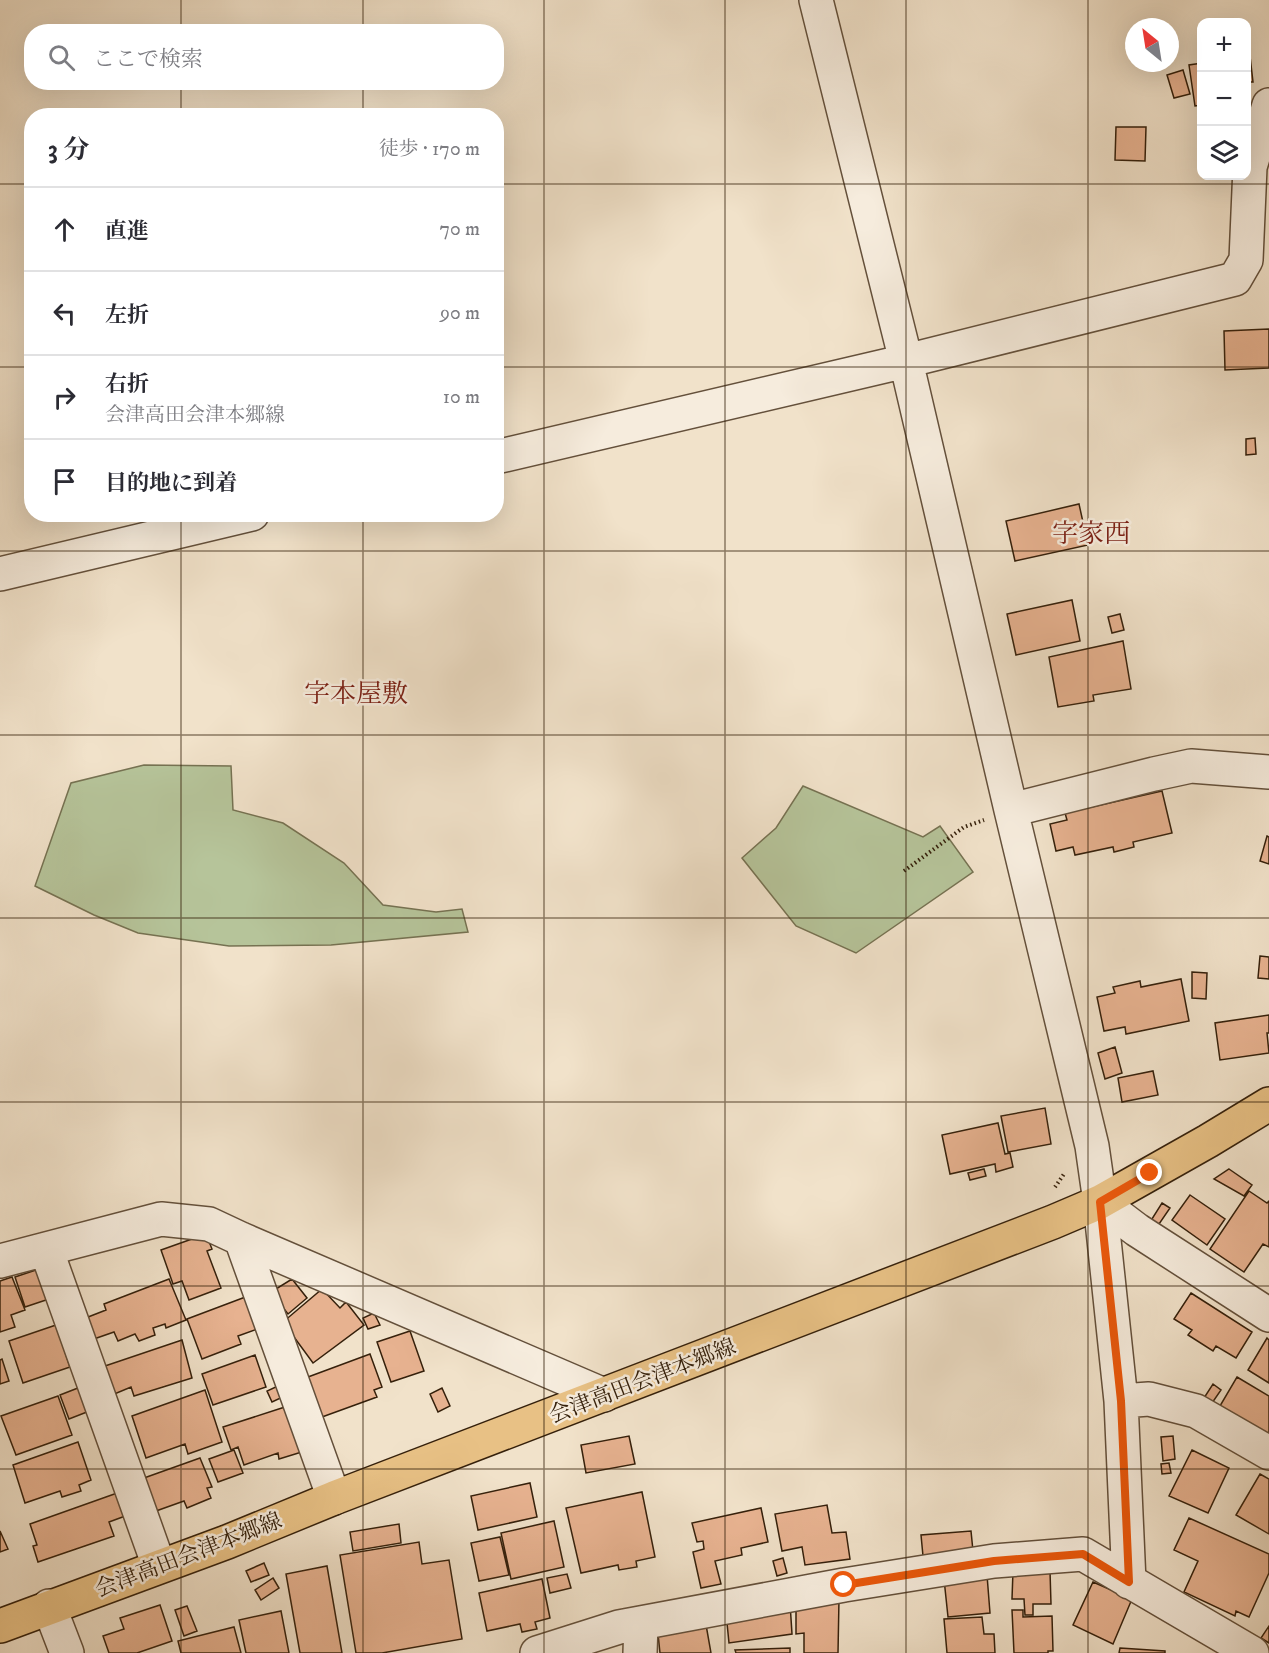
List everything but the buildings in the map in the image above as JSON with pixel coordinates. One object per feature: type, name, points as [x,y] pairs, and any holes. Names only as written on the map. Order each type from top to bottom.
[{"type":"main road","name":"会津高田会津本郷線","points":[[0,1626],[227,1542],[334,1498],[994,1245],[1100,1202],[1269,1104]]},
{"type":"street","points":[[816,0],[906,361],[1092,1146],[1121,1401],[1129,1582]]},
{"type":"street","points":[[504,455],[906,361],[1235,279],[1246,260],[1250,166],[1269,105]]},
{"type":"street","points":[[0,574],[218,522]]},
{"type":"street","points":[[1011,810],[1191,766],[1269,772]]},
{"type":"street","points":[[1100,1202],[1137,1230],[1269,1315]]},
{"type":"street","points":[[0,1261],[160,1219],[209,1224],[604,1395]]},
{"type":"street","points":[[241,1239],[334,1498]]},
{"type":"street","points":[[46,1249],[159,1566]]},
{"type":"street","points":[[1121,1401],[1149,1400],[1196,1411],[1269,1453]]},
{"type":"street","points":[[537,1653],[619,1627],[640,1638],[844,1585],[994,1561],[1083,1554],[1252,1653]]},
{"type":"street","points":[[49,1606],[67,1653]]},
{"type":"path","points":[[904,871],[964,827],[1011,810]]},
{"type":"path","points":[[1052,1188],[1064,1176],[1066,1168]]},
{"type":"green space","points":[[144,765],[231,766],[233,810],[283,823],[344,863],[383,905],[436,912],[462,909],[468,932],[331,945],[229,946],[138,933],[94,915],[35,886],[71,783]]},
{"type":"green space","points":[[803,786],[923,837],[940,826],[973,872],[856,953],[796,926],[742,858],[776,828]]},
{"type":"district","name":"字家西","points":[[1091,533]]},
{"type":"district","name":"字本屋敷","points":[[356,693]]},
{"type":"route","points":[[844,1585],[994,1561],[1083,1554],[1129,1582],[1121,1401],[1100,1202],[1150,1173]]}]
